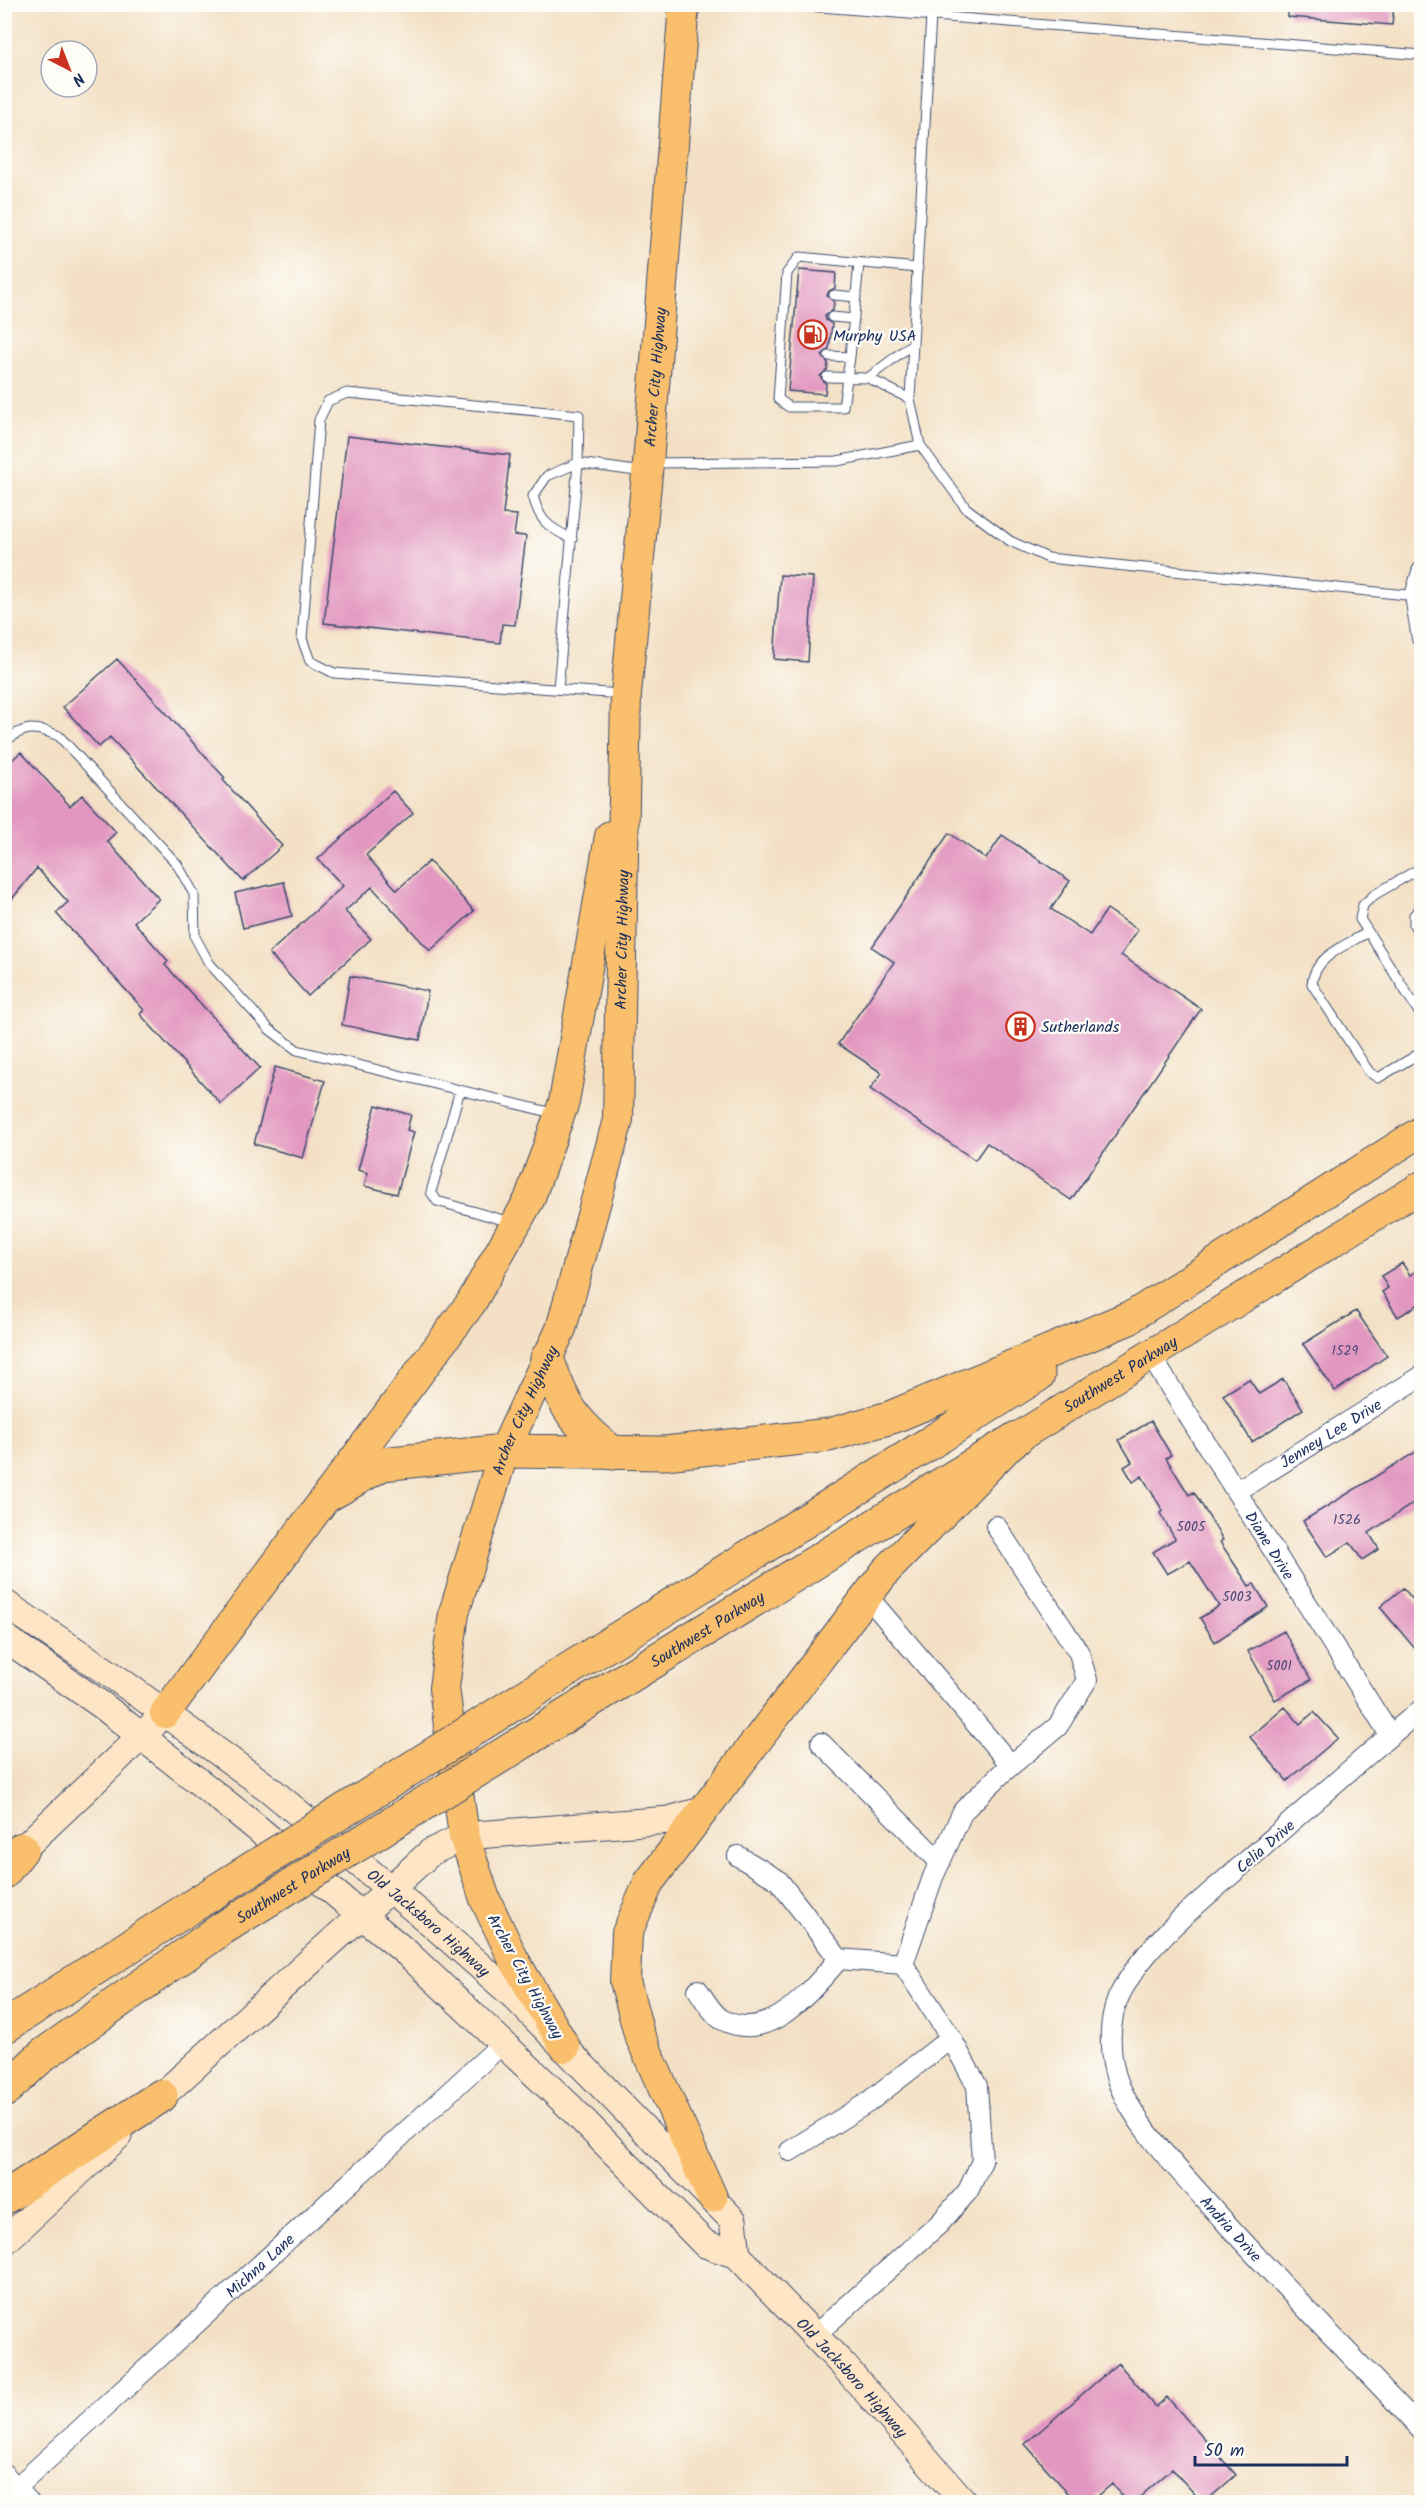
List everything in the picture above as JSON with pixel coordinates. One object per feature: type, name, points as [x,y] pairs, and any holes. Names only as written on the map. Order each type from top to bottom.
[{"type":"highway","points":[[330,1494],[382,1464],[504,1451],[665,1454],[829,1435],[903,1412],[1129,1318]]},
{"type":"highway","points":[[4,2026],[1129,1318]]},
{"type":"highway","points":[[548,1358],[560,1396],[582,1428],[613,1453]]},
{"type":"highway","name":"Southwest Parkway","points":[[4,2091],[43,2055],[223,1928],[1017,1438]]},
{"type":"highway","points":[[4,2198],[161,2096]]},
{"type":"main road","name":"Archer City Highway","points":[[565,2047],[513,1958],[485,1899],[464,1836],[444,1688],[454,1613],[504,1451],[561,1329],[618,1120],[626,694],[648,468],[684,4]]},
{"type":"main road","name":"Archer City Highway","points":[[165,1713],[471,1303],[529,1200],[564,1102],[625,750]]},
{"type":"main road","points":[[1129,1318],[1422,1131]]},
{"type":"main road","points":[[1359,1172],[1382,1211]]},
{"type":"main road","name":"Southwest Parkway","points":[[1017,1438],[1422,1186]]},
{"type":"main road","points":[[712,2197],[639,2034],[625,1982],[627,1933],[645,1892],[701,1811],[886,1571],[1017,1438]]},
{"type":"main road","name":"Old Jacksboro Highway","points":[[4,1603],[165,1713],[268,1788],[516,1998],[733,2220],[737,2255]]},
{"type":"main road","name":"Old Jacksboro Highway","points":[[4,1637],[142,1737],[408,1954],[503,2043],[705,2244],[737,2255],[814,2336],[964,2502]]},
{"type":"main road","points":[[10,1862],[165,1713]]},
{"type":"main road","points":[[4,2242],[161,2096],[431,1852],[464,1836],[669,1820],[701,1811]]},
{"type":"street","points":[[1422,572],[1418,596],[1422,638]]},
{"type":"street","name":"Diane Drive","points":[[1150,1355],[1389,1735]]},
{"type":"street","name":"Jenney Lee Drive","points":[[1237,1491],[1422,1376]]},
{"type":"street","points":[[903,1964],[940,1862],[963,1811],[1011,1765],[1058,1726],[1087,1680],[1079,1653],[996,1526]]},
{"type":"street","points":[[867,1596],[1011,1765]]},
{"type":"street","name":"Celia Drive","points":[[1120,1994],[1151,1950],[1194,1908],[1389,1735],[1422,1709]]},
{"type":"street","points":[[821,1743],[940,1862]]},
{"type":"street","points":[[738,1856],[778,1880],[840,1959],[903,1964]]},
{"type":"street","points":[[698,1990],[719,2018],[745,2028],[776,2020],[807,1994],[840,1959]]},
{"type":"street","points":[[814,2336],[940,2223],[968,2191],[982,2161],[976,2086],[951,2038],[903,1964]]},
{"type":"street","name":"Andria Drive","points":[[1120,1994],[1111,2042],[1113,2066],[1119,2085],[1140,2126],[1267,2269],[1318,2318],[1422,2430]]},
{"type":"street","points":[[790,2151],[867,2103],[951,2038]]},
{"type":"street","name":"Michna Lane","points":[[16,2488],[503,2043]]},
{"type":"lane","points":[[783,4],[860,7],[931,15],[1422,55]]},
{"type":"lane","points":[[931,15],[918,268],[911,345],[910,399],[920,445],[966,508],[1010,541],[1048,558],[1418,596]]},
{"type":"lane","points":[[859,263],[848,379],[843,407],[789,407],[778,399],[784,374],[781,353],[785,290],[787,273],[799,257],[918,268]]},
{"type":"lane","points":[[785,290],[797,291]]},
{"type":"lane","points":[[834,295],[855,297]]},
{"type":"lane","points":[[784,312],[795,313]]},
{"type":"lane","points":[[832,317],[854,319]]},
{"type":"lane","points":[[868,378],[911,345]]},
{"type":"lane","points":[[781,353],[791,353]]},
{"type":"lane","points":[[829,356],[850,357]]},
{"type":"lane","points":[[827,377],[868,378],[910,399]]},
{"type":"lane","points":[[558,689],[578,463],[579,415],[347,393],[328,401],[319,420],[302,639],[310,661],[334,673],[626,694]]},
{"type":"lane","points":[[572,539],[551,529],[538,515],[533,496],[547,476],[578,463],[648,468],[837,461],[920,445]]},
{"type":"lane","points":[[4,743],[14,734],[39,727],[59,736],[177,864],[194,894],[195,937],[208,963],[269,1029],[297,1050],[559,1114]]},
{"type":"lane","points":[[1422,867],[1374,895],[1363,905],[1360,919],[1422,1017]]},
{"type":"lane","points":[[1422,907],[1414,915],[1414,925],[1422,937]]},
{"type":"lane","points":[[1368,932],[1318,963],[1313,972],[1312,984],[1370,1072],[1378,1078],[1422,1052]]},
{"type":"lane","points":[[460,1090],[431,1192],[436,1201],[515,1224]]},
{"type":"building","points":[[1288,4],[1394,4],[1392,25],[1288,17]]},
{"type":"building","name":"Murphy USA","points":[[799,270],[836,273],[835,288],[827,295],[834,302],[833,310],[825,316],[826,320],[832,324],[829,349],[822,355],[828,363],[827,370],[820,376],[826,384],[825,394],[788,391]]},
{"type":"building","points":[[347,436],[510,455],[503,514],[517,515],[514,535],[526,536],[515,625],[502,624],[500,643],[324,623]]},
{"type":"building","points":[[780,575],[813,577],[808,662],[774,659]]},
{"type":"building","points":[[117,659],[225,778],[223,780],[282,846],[243,881],[110,737],[99,747],[63,707]]},
{"type":"building","points":[[21,752],[70,806],[82,795],[116,832],[107,841],[159,899],[134,922],[168,961],[165,965],[260,1068],[221,1104],[140,1014],[144,1010],[56,913],[68,902],[37,868],[4,909],[4,767]]},
{"type":"building","points":[[393,791],[413,813],[366,855],[397,890],[429,861],[474,911],[430,951],[372,887],[345,911],[371,939],[308,996],[269,953],[343,886],[318,859]]},
{"type":"building","name":"Sutherlands","points":[[949,833],[986,859],[1002,835],[1070,881],[1051,909],[1090,935],[1107,909],[1138,930],[1121,955],[1201,1009],[1071,1200],[987,1143],[975,1160],[870,1089],[882,1073],[838,1044],[894,962],[872,947]]},
{"type":"building","points":[[284,882],[292,916],[243,928],[235,893]]},
{"type":"building","points":[[350,976],[428,991],[420,1040],[342,1025]]},
{"type":"building","points":[[275,1067],[325,1081],[303,1158],[254,1144]]},
{"type":"building","points":[[376,1105],[411,1115],[407,1130],[414,1132],[397,1194],[364,1186],[368,1173],[358,1170]]},
{"type":"building","points":[[1402,1263],[1410,1275],[1422,1267],[1422,1302],[1398,1317],[1382,1292],[1388,1288],[1381,1276]]},
{"type":"building","points":[[1356,1311],[1387,1356],[1335,1391],[1303,1344]]},
{"type":"building","points":[[1249,1379],[1259,1394],[1283,1379],[1303,1409],[1252,1442],[1223,1395]]},
{"type":"building","points":[[1151,1421],[1171,1455],[1166,1458],[1189,1495],[1194,1492],[1223,1540],[1220,1542],[1249,1586],[1254,1584],[1268,1607],[1215,1642],[1200,1618],[1219,1606],[1190,1561],[1167,1574],[1153,1552],[1175,1539],[1160,1513],[1163,1511],[1142,1476],[1133,1482],[1124,1467],[1132,1462],[1119,1440]]},
{"type":"building","points":[[1422,1448],[1422,1497],[1369,1533],[1379,1549],[1362,1560],[1350,1542],[1327,1557],[1303,1521]]},
{"type":"building","points":[[1403,1588],[1422,1610],[1422,1657],[1380,1607]]},
{"type":"building","points":[[1284,1631],[1311,1680],[1275,1700],[1248,1651]]},
{"type":"building","points":[[1285,1707],[1300,1724],[1314,1712],[1338,1738],[1287,1781],[1250,1737]]},
{"type":"building","points":[[1118,2363],[1156,2407],[1167,2397],[1236,2475],[1205,2502],[1202,2502],[1172,2469],[1134,2502],[1128,2502],[1112,2484],[1091,2502],[1076,2502],[1025,2444]]},
{"type":"place","name":"Murphy USA","points":[[812,335]]},
{"type":"place","name":"Sutherlands","points":[[1020,1026]]}]
